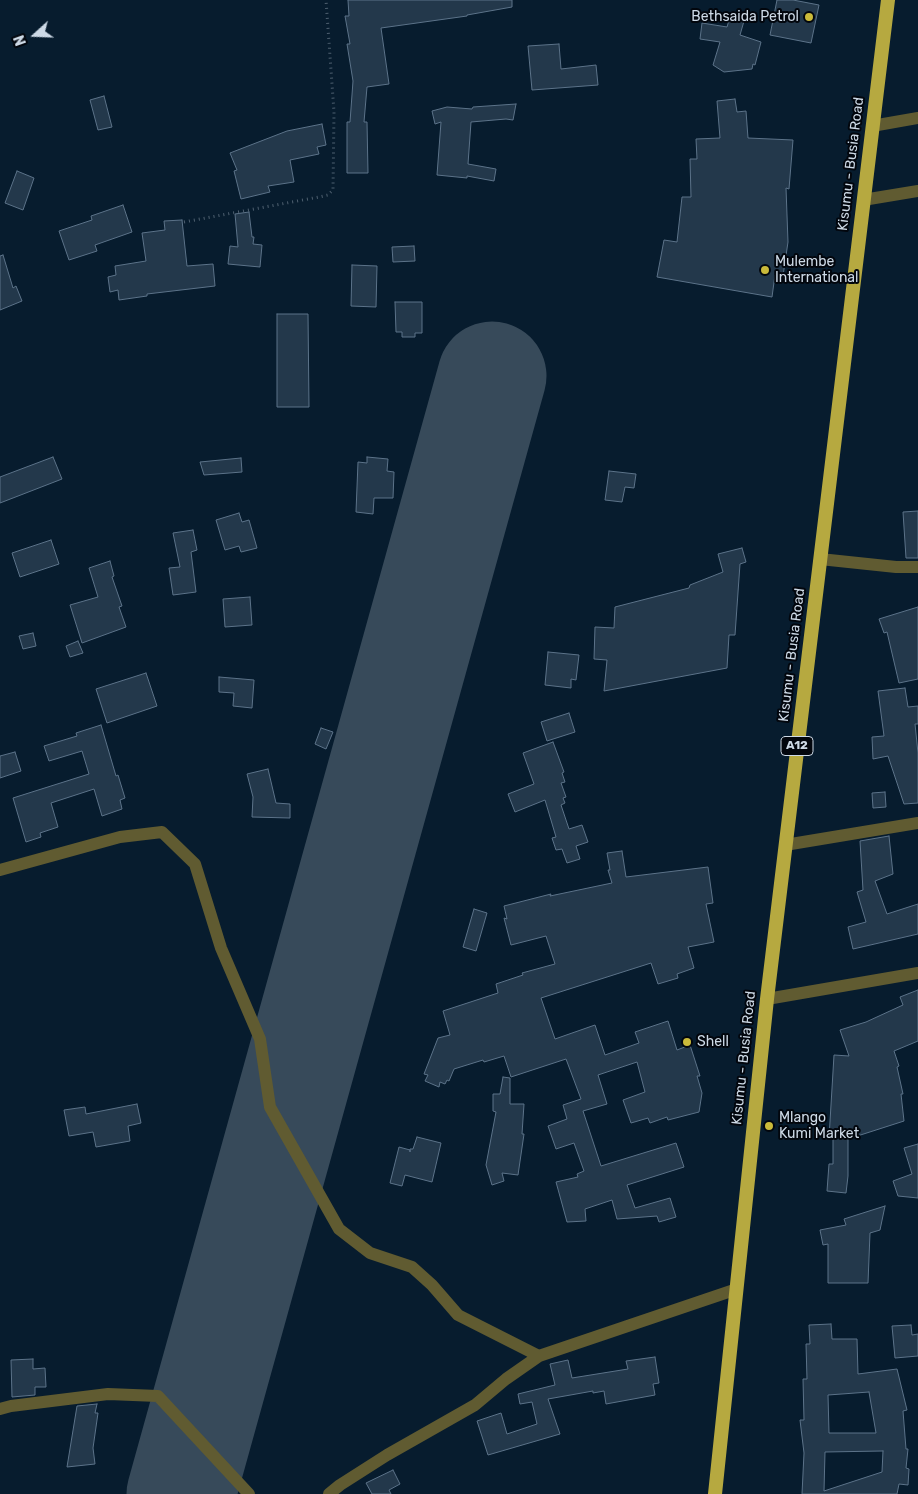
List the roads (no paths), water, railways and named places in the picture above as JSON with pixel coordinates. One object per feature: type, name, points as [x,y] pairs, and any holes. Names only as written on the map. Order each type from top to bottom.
[{"type":"highway","name":"Kisumu - Busia Road","points":[[715,1494],[767,999],[888,0]]},
{"type":"street","points":[[872,126],[918,118]]},
{"type":"street","points":[[863,200],[918,191]]},
{"type":"street","points":[[820,559],[896,567],[918,567]]},
{"type":"street","points":[[785,845],[918,823]]},
{"type":"street","points":[[0,870],[120,837],[162,832],[195,864],[221,948],[260,1040],[270,1107],[338,1229],[370,1253],[412,1267],[432,1285],[458,1315],[539,1356]]},
{"type":"street","points":[[767,999],[918,973]]},
{"type":"street","points":[[329,1494],[387,1455],[475,1406],[506,1379],[539,1356],[737,1289]]},
{"type":"street","points":[[0,1408],[108,1394],[158,1396],[250,1494]]},
{"type":"place","name":"Bethsaida Petrol","points":[[809,17]]},
{"type":"place","name":"Mulembe International","points":[[765,270]]},
{"type":"place","name":"Shell","points":[[687,1042]]},
{"type":"place","name":"Mlango Kumi Market","points":[[769,1126]]}]
